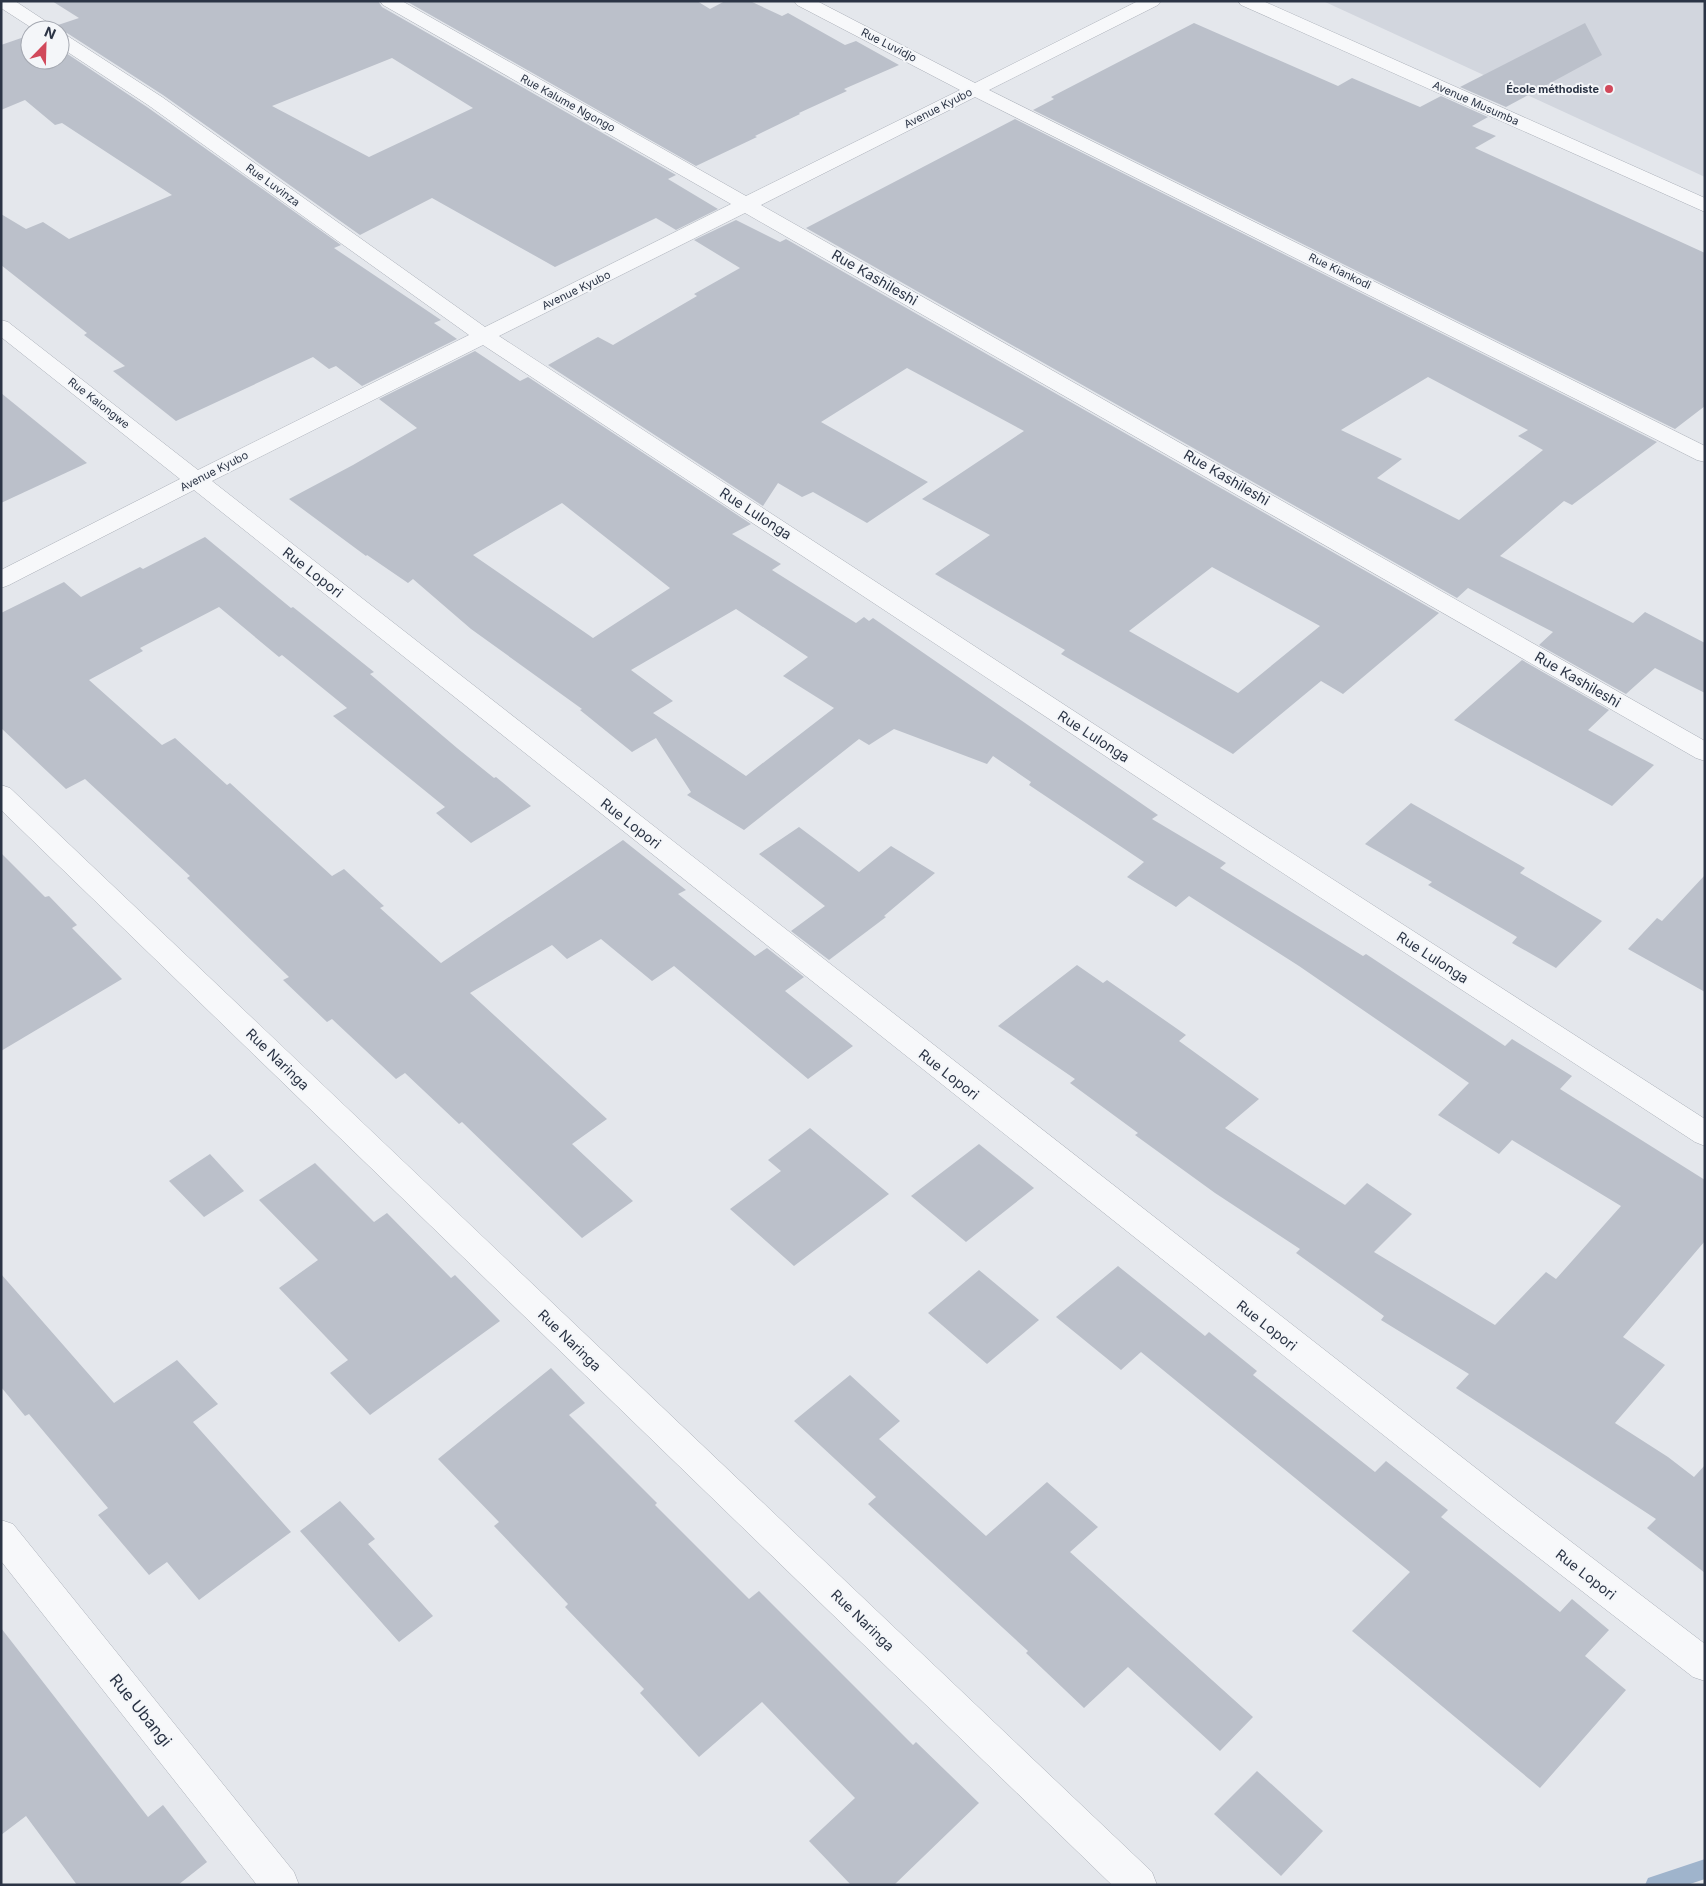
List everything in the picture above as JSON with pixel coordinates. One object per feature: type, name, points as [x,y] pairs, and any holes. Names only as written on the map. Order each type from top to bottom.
[{"type":"street","points":[[2,1],[31,20]]},
{"type":"street","name":"Rue Kalume Ngongo","points":[[389,1],[748,204]]},
{"type":"street","name":"Rue Luvidjo","points":[[802,1],[975,90]]},
{"type":"street","name":"Avenue Kyubo","points":[[1,580],[196,480],[1152,1]]},
{"type":"street","name":"Avenue Musumba","points":[[1246,1],[1378,58],[1705,206]]},
{"type":"street","name":"Rue Luvinza","points":[[70,46],[155,101],[484,336]]},
{"type":"street","name":"Rue Kiankodi","points":[[975,90],[1705,455]]},
{"type":"street","name":"Rue Kashileshi","points":[[748,204],[1705,752]]},
{"type":"street","name":"Rue Kalongwe","points":[[1,326],[196,480]]},
{"type":"street","name":"Rue Lulonga","points":[[484,336],[1255,842],[1705,1134]]},
{"type":"street","name":"Rue Lopori","points":[[196,480],[1515,1520],[1705,1665]]},
{"type":"street","name":"Rue Naringa","points":[[1,794],[1139,1885]]},
{"type":"street","name":"Rue Ubangi","points":[[1,1535],[282,1885]]},
{"type":"shaded area","name":"École méthodiste","points":[[1323,1],[1705,1],[1705,177]]},
{"type":"building","points":[[52,1],[378,1],[382,7],[676,175],[668,179],[718,209],[676,230],[656,218],[555,267],[432,198],[360,235],[163,95],[70,35],[70,21],[79,18]],"holes":[[[392,58],[473,108],[369,157],[272,106]]]},
{"type":"building","points":[[406,1],[697,1],[710,9],[725,1],[750,1],[782,16],[788,13],[845,45],[856,41],[899,65],[844,89],[847,91],[799,113],[755,136],[757,137],[696,166]]},
{"type":"building","points":[[1194,23],[1338,86],[1352,78],[1420,107],[1441,96],[1488,117],[1472,126],[1496,136],[1475,148],[1705,253],[1705,406],[1675,429],[1033,110],[1054,99],[1051,97]]},
{"type":"building","points":[[1585,23],[1602,55],[1506,107],[1460,87]]},
{"type":"building","points":[[20,38],[20,70],[70,70],[70,56],[147,107],[341,245],[334,248],[441,320],[434,323],[457,339],[362,386],[336,366],[329,369],[313,357],[176,421],[113,371],[125,366],[84,335],[87,333],[1,265],[1,214],[26,229],[43,222],[69,239],[172,195],[62,123],[55,125],[25,100],[1,110],[1,45]]},
{"type":"building","points":[[1015,119],[1657,442],[1572,505],[1564,501],[1500,556],[1633,623],[1645,612],[1705,643],[1705,693],[1655,668],[1626,694],[1539,645],[1553,632],[1468,588],[1457,598],[806,228]],"holes":[[[1428,377],[1528,430],[1518,436],[1543,450],[1459,520],[1377,478],[1402,459],[1341,430]]]},
{"type":"building","points":[[736,220],[780,242],[786,239],[1439,613],[1343,694],[1321,681],[1233,754],[1061,654],[1065,650],[935,574],[990,535],[922,499],[1024,431],[907,368],[821,422],[928,482],[867,523],[813,492],[802,497],[778,483],[763,506],[548,365],[598,337],[613,345],[697,296],[694,294],[740,268],[694,240]],"holes":[[[1212,567],[1320,626],[1238,693],[1129,631]]]},
{"type":"building","points":[[475,351],[520,381],[528,377],[751,524],[732,534],[781,564],[772,570],[856,623],[864,617],[869,621],[873,618],[1158,815],[1152,819],[1226,863],[1220,868],[1363,956],[1366,954],[1505,1046],[1512,1039],[1572,1076],[1560,1089],[1705,1180],[1705,1241],[1623,1337],[1665,1365],[1615,1423],[1668,1457],[1694,1477],[1705,1465],[1705,1573],[1647,1528],[1656,1519],[1456,1388],[1469,1374],[1381,1320],[1384,1316],[1296,1253],[1300,1249],[1215,1193],[1135,1135],[1138,1133],[1070,1083],[1075,1079],[998,1026],[1077,965],[1103,983],[1107,980],[1186,1035],[1179,1041],[1259,1099],[1225,1128],[1345,1205],[1367,1183],[1412,1214],[1374,1252],[1495,1325],[1546,1272],[1556,1279],[1621,1206],[1512,1140],[1499,1154],[1438,1115],[1469,1083],[1299,966],[1189,896],[1176,907],[1127,877],[1144,862],[1029,785],[1031,782],[993,756],[987,764],[894,729],[869,745],[859,739],[744,830],[687,795],[691,792],[656,738],[632,752],[580,710],[582,709],[471,629],[413,579],[408,583],[366,556],[289,499],[417,428],[379,399]],"holes":[[[562,503],[670,588],[593,638],[473,555]],[[736,609],[808,657],[783,676],[834,708],[746,776],[653,713],[673,701],[631,670]]]},
{"type":"building","points":[[1,393],[87,463],[1,503]]},
{"type":"building","points":[[205,537],[291,608],[293,607],[374,672],[370,674],[457,748],[531,806],[471,843],[436,813],[445,807],[333,716],[347,708],[282,655],[279,657],[219,607],[140,648],[143,651],[89,680],[162,745],[175,738],[227,785],[230,783],[332,876],[344,869],[384,906],[380,908],[441,963],[623,840],[686,890],[678,894],[755,956],[767,948],[804,977],[785,991],[853,1046],[808,1079],[674,966],[652,981],[601,939],[567,959],[552,945],[470,993],[607,1119],[572,1144],[633,1201],[582,1238],[462,1122],[459,1124],[405,1073],[396,1079],[332,1019],[327,1022],[283,980],[289,977],[187,878],[190,876],[85,779],[66,789],[1,728],[1,613],[64,582],[81,597],[140,567],[143,569]]},
{"type":"building","points":[[1522,660],[1609,710],[1588,730],[1654,765],[1612,806],[1454,720]]},
{"type":"building","points":[[1411,803],[1525,868],[1520,873],[1602,921],[1556,968],[1512,943],[1517,937],[1428,885],[1432,882],[1365,844]]},
{"type":"building","points":[[799,827],[859,872],[891,846],[935,873],[884,916],[886,917],[829,960],[791,931],[825,906],[759,854]]},
{"type":"building","points":[[1,853],[45,897],[49,896],[77,925],[72,928],[122,979],[1,1051]]},
{"type":"building","points":[[1705,875],[1705,992],[1628,949],[1657,918],[1662,921]]},
{"type":"building","points":[[810,1128],[889,1194],[794,1266],[730,1209],[781,1171],[768,1160]]},
{"type":"building","points":[[979,1144],[1034,1188],[966,1242],[911,1196]]},
{"type":"building","points":[[210,1154],[244,1191],[204,1217],[169,1181]]},
{"type":"building","points":[[315,1163],[374,1222],[387,1213],[451,1278],[455,1275],[500,1321],[370,1415],[330,1373],[348,1360],[279,1288],[318,1260],[259,1200]]},
{"type":"building","points":[[1118,1266],[1205,1336],[1209,1332],[1257,1371],[1253,1375],[1375,1472],[1386,1461],[1448,1510],[1441,1517],[1560,1612],[1572,1599],[1609,1630],[1585,1656],[1626,1690],[1540,1788],[1352,1631],[1410,1572],[1141,1352],[1121,1370],[1056,1317]]},
{"type":"building","points":[[979,1270],[1039,1320],[987,1364],[928,1313]]},
{"type":"building","points":[[1,1274],[114,1403],[177,1360],[218,1404],[193,1422],[291,1532],[199,1600],[167,1562],[149,1575],[98,1515],[108,1508],[29,1414],[25,1416],[1,1387]]},
{"type":"building","points":[[551,1368],[585,1403],[569,1415],[657,1503],[655,1505],[749,1599],[759,1591],[913,1745],[916,1742],[979,1803],[894,1885],[851,1885],[809,1841],[855,1798],[762,1702],[699,1757],[640,1693],[644,1689],[565,1607],[568,1604],[494,1526],[499,1522],[438,1459]]},
{"type":"building","points":[[850,1375],[900,1421],[879,1439],[986,1536],[1047,1482],[1098,1527],[1070,1552],[1253,1717],[1220,1751],[1128,1667],[1084,1708],[1026,1653],[1028,1651],[868,1504],[876,1497],[794,1421]]},
{"type":"building","points":[[340,1501],[375,1539],[368,1544],[433,1616],[399,1642],[300,1531]]},
{"type":"building","points":[[1,1628],[148,1817],[163,1805],[207,1862],[178,1885],[77,1885],[26,1816],[1,1835]]},
{"type":"building","points":[[1257,1771],[1323,1831],[1281,1876],[1214,1814]]},
{"type":"waterway","points":[[1655,1885],[1705,1869]]},
{"type":"place","name":"École méthodiste","points":[[1609,89]]}]
